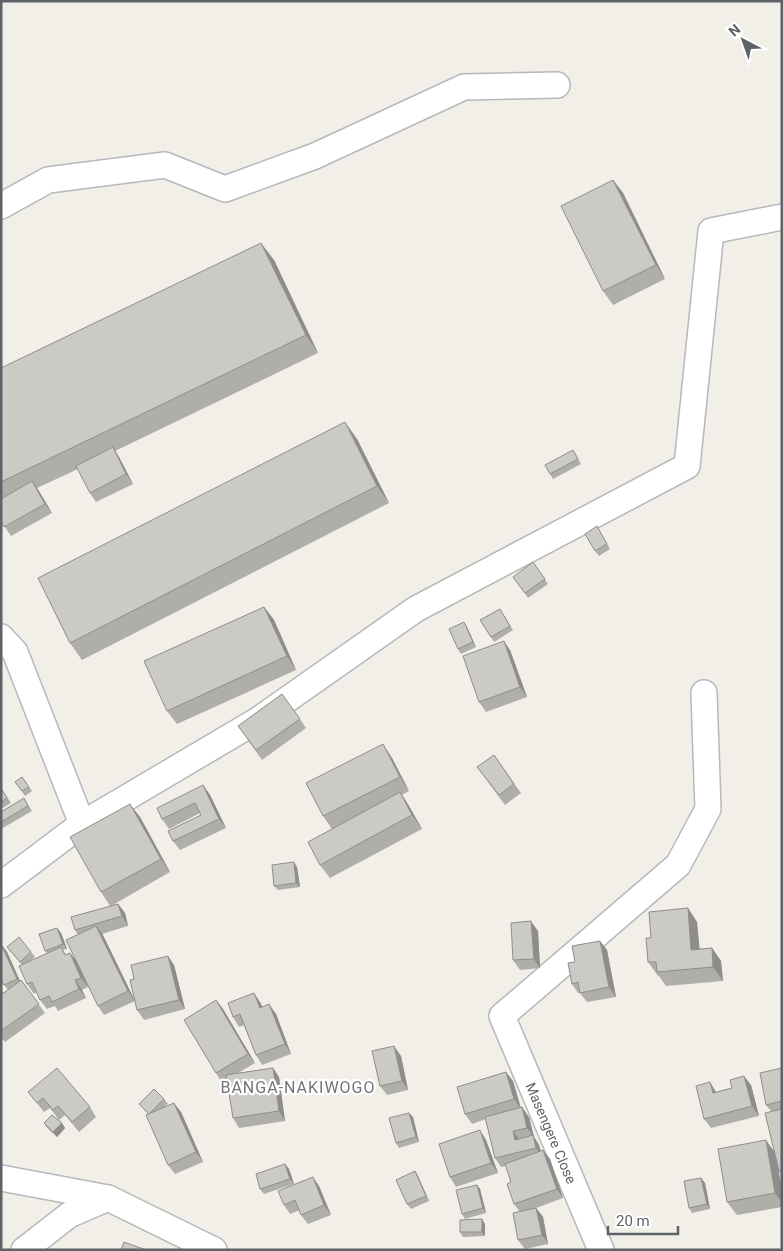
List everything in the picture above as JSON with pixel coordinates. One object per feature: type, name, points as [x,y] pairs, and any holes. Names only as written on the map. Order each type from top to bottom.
[{"type":"street","points":[[1,206],[48,180],[165,165],[225,189],[315,156],[464,87],[557,85]]},
{"type":"street","points":[[1,885],[82,824],[258,720],[416,609],[687,466],[711,231],[782,217]]},
{"type":"street","points":[[1,637],[15,652],[82,824]]},
{"type":"street","name":"Masengere Close","points":[[600,1250],[502,1016],[678,865],[708,809],[704,693]]},
{"type":"street","points":[[1,1178],[108,1198],[214,1250]]},
{"type":"street","points":[[24,1250],[69,1215],[108,1198]]},
{"type":"building","points":[[613,180],[656,265],[603,291],[561,206]]},
{"type":"building","points":[[261,243],[306,335],[1,482],[1,368]]},
{"type":"building","points":[[345,422],[377,486],[70,643],[38,578]]},
{"type":"building","points":[[113,447],[126,474],[90,493],[76,466]]},
{"type":"building","points":[[573,450],[578,459],[550,474],[545,465]]},
{"type":"building","points":[[32,481],[45,504],[4,527],[1,521],[1,499]]},
{"type":"building","points":[[597,526],[607,544],[595,551],[585,534]]},
{"type":"building","points":[[533,562],[545,579],[525,593],[513,577]]},
{"type":"building","points":[[264,607],[287,656],[167,711],[144,661]]},
{"type":"building","points":[[500,609],[510,626],[491,637],[480,620]]},
{"type":"building","points":[[464,622],[473,642],[458,649],[449,629]]},
{"type":"building","points":[[504,641],[520,687],[479,702],[463,656]]},
{"type":"building","points":[[282,694],[300,719],[256,750],[238,726]]},
{"type":"building","points":[[383,744],[400,777],[323,816],[306,783]]},
{"type":"building","points":[[494,755],[514,784],[499,795],[477,767]]},
{"type":"building","points":[[22,777],[29,787],[22,791],[15,782]]},
{"type":"building","points":[[203,785],[219,819],[173,841],[168,831],[201,815],[195,803],[162,819],[157,808]]},
{"type":"building","points":[[1,788],[7,798],[1,802]]},
{"type":"building","points":[[400,792],[412,815],[320,865],[308,842]]},
{"type":"building","points":[[24,798],[28,806],[1,822],[1,812]]},
{"type":"building","points":[[130,804],[161,859],[101,892],[70,837]]},
{"type":"building","points":[[294,862],[296,883],[274,886],[272,865]]},
{"type":"building","points":[[118,904],[122,916],[75,930],[71,917]]},
{"type":"building","points":[[688,908],[691,950],[712,948],[713,967],[657,972],[656,962],[648,962],[646,938],[651,938],[649,912]]},
{"type":"building","points":[[531,921],[534,959],[513,960],[511,923]]},
{"type":"building","points":[[96,926],[128,991],[98,1006],[66,940]]},
{"type":"building","points":[[57,928],[63,944],[45,951],[39,934]]},
{"type":"building","points":[[19,937],[31,952],[20,962],[7,947]]},
{"type":"building","points":[[600,941],[609,987],[580,993],[578,982],[572,984],[568,963],[575,962],[572,946]]},
{"type":"building","points":[[1,944],[17,979],[4,985],[1,979]]},
{"type":"building","points":[[61,947],[65,955],[70,953],[81,978],[75,980],[79,989],[52,1002],[49,996],[40,1000],[32,982],[27,984],[19,966]]},
{"type":"building","points":[[168,956],[179,1000],[137,1010],[130,980],[134,979],[131,965]]},
{"type":"building","points":[[21,980],[39,1004],[1,1031],[1,995]]},
{"type":"building","points":[[254,993],[260,1008],[269,1004],[285,1044],[256,1055],[240,1014],[233,1017],[228,1003]]},
{"type":"building","points":[[216,1000],[248,1054],[216,1073],[184,1020]]},
{"type":"building","points":[[394,1046],[402,1081],[380,1086],[372,1051]]},
{"type":"building","points":[[57,1068],[90,1107],[72,1122],[58,1106],[53,1110],[43,1098],[37,1103],[28,1092]]},
{"type":"building","points":[[273,1068],[279,1111],[233,1118],[226,1075]]},
{"type":"building","points":[[782,1068],[782,1101],[766,1105],[760,1073]]},
{"type":"building","points":[[506,1072],[514,1099],[465,1114],[457,1087]]},
{"type":"building","points":[[744,1076],[752,1106],[704,1119],[696,1086],[710,1082],[713,1093],[732,1088],[730,1080]]},
{"type":"building","points":[[154,1089],[164,1099],[149,1114],[139,1104]]},
{"type":"building","points":[[174,1103],[196,1152],[168,1165],[146,1115]]},
{"type":"building","points":[[522,1107],[527,1128],[513,1131],[515,1140],[533,1135],[536,1148],[495,1158],[485,1117]]},
{"type":"building","points":[[782,1109],[782,1170],[779,1171],[765,1113]]},
{"type":"building","points":[[409,1113],[416,1137],[396,1143],[389,1118]]},
{"type":"building","points":[[52,1115],[62,1123],[53,1132],[44,1123]]},
{"type":"building","points":[[480,1130],[491,1163],[450,1177],[439,1144]]},
{"type":"building","points":[[766,1140],[775,1193],[727,1202],[718,1149]]},
{"type":"building","points":[[543,1150],[557,1189],[514,1204],[507,1184],[511,1182],[505,1164]]},
{"type":"building","points":[[285,1164],[290,1179],[260,1189],[256,1174]]},
{"type":"building","points":[[415,1171],[426,1196],[407,1204],[396,1180]]},
{"type":"building","points":[[313,1177],[324,1205],[301,1215],[295,1200],[284,1205],[278,1191]]},
{"type":"building","points":[[701,1178],[707,1204],[689,1208],[684,1181]]},
{"type":"building","points":[[477,1185],[483,1208],[462,1214],[456,1190]]},
{"type":"building","points":[[536,1208],[542,1235],[518,1240],[513,1213]]},
{"type":"building","points":[[482,1219],[482,1232],[460,1232],[460,1220]]},
{"type":"building","points":[[124,1242],[146,1250],[121,1250]]},
{"type":"district","name":"BANGA-NAKIWOGO","points":[[298,1087]]}]
